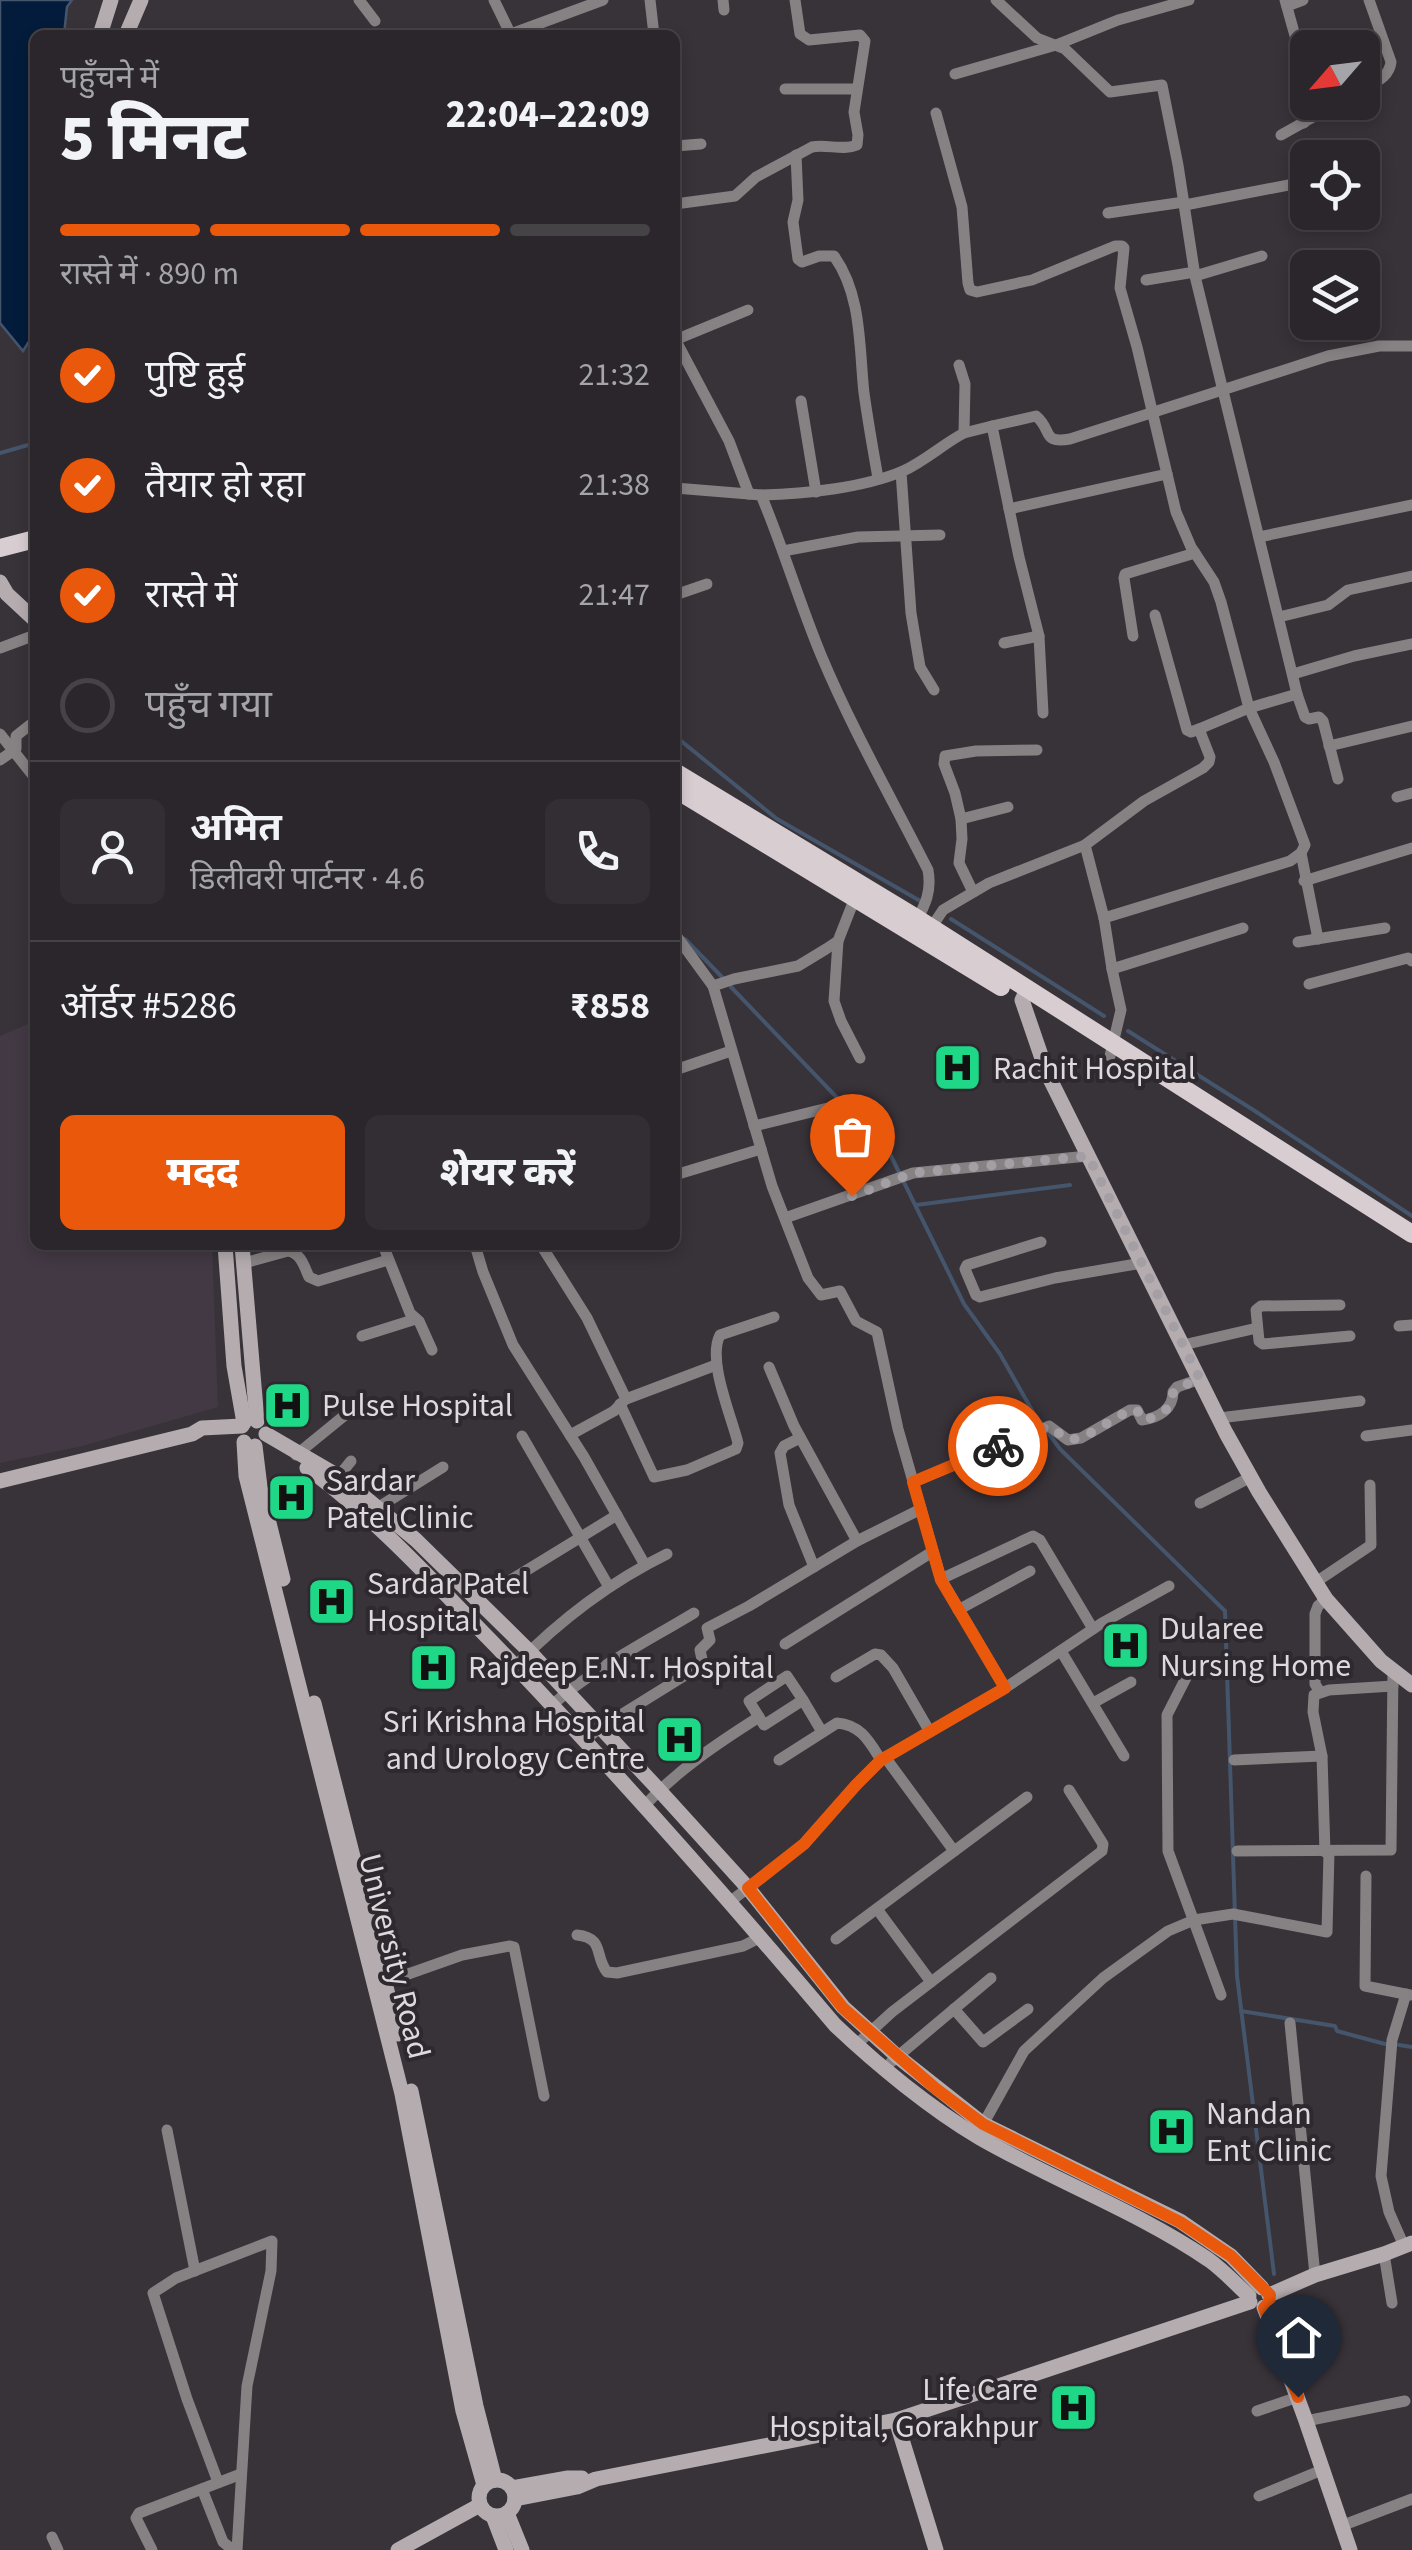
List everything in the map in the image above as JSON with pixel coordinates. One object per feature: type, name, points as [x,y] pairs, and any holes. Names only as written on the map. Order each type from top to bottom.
[{"type":"main road","points":[[101,30],[111,0]]},
{"type":"main road","points":[[128,30],[141,0]]},
{"type":"main road","points":[[0,536],[30,530]]},
{"type":"main road","points":[[0,548],[30,539]]},
{"type":"main road","points":[[0,582],[30,615]]},
{"type":"main road","points":[[0,600],[30,629]]},
{"type":"main road","points":[[680,775],[857,892]]},
{"type":"main road","points":[[680,792],[921,930],[1412,1234]]},
{"type":"main road","points":[[1024,995],[1047,1073],[1250,1477],[1326,1599],[1393,1678],[1412,1684]]},
{"type":"main road","points":[[1112,1050],[1412,1246]]},
{"type":"main road","points":[[226,1250],[234,1366],[251,1434]]},
{"type":"main road","points":[[243,1250],[251,1434]]},
{"type":"main road","points":[[0,1482],[192,1434],[251,1434],[335,1481],[371,1511],[416,1540],[529,1651],[748,1888],[843,2008],[980,2130]]},
{"type":"main road","name":"University Road","points":[[251,1434],[246,1476],[330,1814],[381,1984],[464,2411],[490,2483]]},
{"type":"main road","points":[[371,1511],[645,1805],[856,2045],[884,2068],[980,2130],[1142,2219],[1212,2262],[1259,2298],[1298,2397],[1350,2550]]},
{"type":"main road","points":[[398,2550],[502,2504],[596,2480],[896,2420],[1408,2245]]},
{"type":"main road","points":[[896,2420],[936,2550]]},
{"type":"main road","points":[[506,2550],[502,2504],[507,2484],[490,2483],[479,2497],[502,2504],[522,2550]]},
{"type":"street","points":[[359,0],[375,21]]},
{"type":"street","points":[[494,0],[509,30]]},
{"type":"street","points":[[524,30],[603,0]]},
{"type":"street","points":[[650,0],[653,30]]},
{"type":"street","points":[[680,203],[736,196],[756,177],[796,155],[820,146],[856,145],[854,112],[863,36],[803,38],[795,0]]},
{"type":"street","points":[[996,0],[1037,38],[1065,49],[1110,92],[1162,85],[1195,274],[1292,674],[1305,718],[1319,716],[1324,720],[1338,779]]},
{"type":"street","points":[[1129,0],[1129,16]]},
{"type":"street","points":[[955,74],[1056,46],[1129,16],[1190,0]]},
{"type":"street","points":[[1303,0],[1286,3],[1299,50],[1304,123]]},
{"type":"street","points":[[1370,0],[1391,62],[1390,70],[1380,80]]},
{"type":"street","points":[[785,89],[857,88]]},
{"type":"street","points":[[936,113],[960,196],[970,290],[1026,282],[1122,246],[1125,252],[1120,288],[1176,512],[1222,602],[1249,708],[1305,845],[1290,861],[1104,918]]},
{"type":"street","points":[[1281,134],[1309,120]]},
{"type":"street","points":[[680,146],[700,144]]},
{"type":"street","points":[[796,155],[798,200],[794,222],[798,259],[802,262],[834,256],[853,296],[878,478]]},
{"type":"street","points":[[1108,213],[1290,184]]},
{"type":"street","points":[[1146,280],[1195,274],[1262,256]]},
{"type":"street","points":[[680,338],[748,310]]},
{"type":"street","points":[[680,488],[755,494],[816,492],[901,472],[964,433],[992,426],[1036,416],[1056,442],[1328,356],[1379,346],[1412,346]]},
{"type":"street","points":[[680,349],[783,551],[837,691],[928,870],[930,884],[921,930]]},
{"type":"street","points":[[959,366],[965,384],[964,433]]},
{"type":"street","points":[[801,401],[816,492]]},
{"type":"street","points":[[992,426],[1039,636],[1043,713]]},
{"type":"street","points":[[901,472],[911,613],[920,666],[934,690]]},
{"type":"street","points":[[1009,509],[1167,474]]},
{"type":"street","points":[[1259,537],[1412,506]]},
{"type":"street","points":[[783,551],[858,537],[940,535]]},
{"type":"street","points":[[1133,636],[1125,574],[1195,552]]},
{"type":"street","points":[[1279,617],[1328,605],[1348,590],[1412,576]]},
{"type":"street","points":[[680,593],[707,584]]},
{"type":"street","points":[[1156,615],[1187,730],[1199,730],[1249,708],[1298,694]]},
{"type":"street","points":[[0,648],[30,636]]},
{"type":"street","points":[[1004,643],[1039,636]]},
{"type":"street","points":[[1292,674],[1412,644]]},
{"type":"street","points":[[0,760],[16,749],[16,736],[30,725]]},
{"type":"street","points":[[1328,746],[1412,726]]},
{"type":"street","points":[[921,930],[943,910],[989,883],[1085,845],[1144,801],[1209,762],[1199,730]]},
{"type":"street","points":[[0,734],[30,772]]},
{"type":"street","points":[[973,892],[959,863],[961,819],[956,792],[944,764],[946,756],[976,751],[1037,750]]},
{"type":"street","points":[[1396,797],[1412,793]]},
{"type":"street","points":[[961,819],[1008,807]]},
{"type":"street","points":[[1085,845],[1104,918],[1121,1010],[1112,1050]]},
{"type":"street","points":[[1304,881],[1412,848]]},
{"type":"street","points":[[1301,853],[1318,939]]},
{"type":"street","points":[[857,892],[838,941],[834,1001],[860,1058]]},
{"type":"street","points":[[1112,969],[1243,928]]},
{"type":"street","points":[[1298,942],[1385,928]]},
{"type":"street","points":[[680,941],[713,986],[761,1149],[808,1278],[821,1295],[840,1292],[856,1322],[877,1332],[898,1429],[941,1580],[1005,1688]]},
{"type":"street","points":[[713,986],[798,966],[838,941]]},
{"type":"street","points":[[1309,984],[1412,960]]},
{"type":"street","points":[[680,1068],[731,1052]]},
{"type":"street","points":[[754,1126],[840,1105]]},
{"type":"street","points":[[680,1173],[761,1149]]},
{"type":"street","points":[[785,1218],[913,1173],[1088,1156]]},
{"type":"street","points":[[1041,1242],[967,1265],[976,1295],[1142,1263]]},
{"type":"street","points":[[385,1250],[410,1313],[432,1350]]},
{"type":"street","points":[[476,1250],[513,1344],[645,1565]]},
{"type":"street","points":[[544,1250],[586,1318],[654,1477],[687,1470],[738,1447],[716,1365],[718,1337],[774,1316]]},
{"type":"street","points":[[244,1264],[294,1252],[309,1277],[318,1280],[388,1260]]},
{"type":"street","points":[[1340,1304],[1261,1306],[1256,1310],[1259,1341],[1263,1344],[1350,1336]]},
{"type":"street","points":[[362,1336],[416,1319]]},
{"type":"street","points":[[1182,1345],[1256,1328]]},
{"type":"street","points":[[570,1435],[623,1402],[716,1365]]},
{"type":"street","points":[[769,1367],[800,1438],[857,1541]]},
{"type":"street","points":[[913,1482],[1049,1426],[1068,1440],[1082,1438],[1130,1410],[1137,1410],[1142,1420],[1150,1419],[1168,1410],[1173,1392],[1200,1379]]},
{"type":"street","points":[[1219,1418],[1360,1401]]},
{"type":"street","points":[[296,1456],[350,1411]]},
{"type":"street","points":[[1366,1436],[1412,1430]]},
{"type":"street","points":[[522,1436],[609,1587]]},
{"type":"street","points":[[800,1438],[784,1446],[780,1453],[789,1505],[814,1567]]},
{"type":"street","points":[[335,1481],[351,1461]]},
{"type":"street","points":[[371,1511],[443,1467]]},
{"type":"street","points":[[1200,1503],[1250,1477]]},
{"type":"street","points":[[1316,1582],[1371,1544],[1370,1484]]},
{"type":"street","points":[[585,1740],[703,1664],[700,1650],[710,1640],[707,1628],[857,1541],[921,1509]]},
{"type":"street","points":[[509,1580],[617,1515]]},
{"type":"street","points":[[941,1580],[1033,1536],[1040,1540],[1093,1630]]},
{"type":"street","points":[[785,1644],[932,1552]]},
{"type":"street","points":[[515,1666],[576,1610],[667,1554]]},
{"type":"street","points":[[958,1610],[1030,1571]]},
{"type":"street","points":[[731,1901],[804,1844],[883,1759],[1169,1586]]},
{"type":"street","points":[[1320,1692],[1315,1684],[1315,1614],[1326,1599]]},
{"type":"street","points":[[552,1705],[566,1692],[694,1613]]},
{"type":"street","points":[[1061,1650],[1124,1756]]},
{"type":"street","points":[[836,1677],[881,1654],[930,1732]]},
{"type":"street","points":[[1192,1668],[1166,1715],[1168,1851],[1221,1995]]},
{"type":"street","points":[[802,1700],[764,1725],[748,1700],[787,1676],[802,1700],[822,1732]]},
{"type":"street","points":[[980,2130],[1024,2052],[1102,1978],[1168,1931],[1194,1920],[1233,1914],[1326,1932],[1327,1852],[1322,1756],[1312,1702],[1320,1692],[1393,1678],[1391,1850],[1327,1852],[1237,1851]]},
{"type":"street","points":[[1092,1703],[1131,1682]]},
{"type":"street","points":[[645,1805],[710,1748],[759,1717]]},
{"type":"street","points":[[779,1760],[837,1723],[857,1729],[867,1736],[954,1851]]},
{"type":"street","points":[[1234,1760],[1322,1756]]},
{"type":"street","points":[[856,2045],[930,1982],[1102,1852],[1104,1844],[1069,1790]]},
{"type":"street","points":[[836,1939],[1027,1797]]},
{"type":"street","points":[[1366,1876],[1365,1986],[1409,1995],[1392,2040],[1382,2176],[1389,2212],[1408,2245]]},
{"type":"street","points":[[877,1909],[930,1982]]},
{"type":"street","points":[[577,1936],[594,1941],[600,1965],[607,1972],[743,1946],[760,1937]]},
{"type":"street","points":[[381,1984],[462,1955],[514,1948],[544,2096]]},
{"type":"street","points":[[884,2068],[991,1978]]},
{"type":"street","points":[[954,2009],[986,2042],[1028,2009]]},
{"type":"street","points":[[1290,2023],[1315,2275]]},
{"type":"street","points":[[167,2130],[195,2271]]},
{"type":"street","points":[[202,2489],[223,2542],[235,2550],[247,2386],[268,2290],[272,2241],[195,2271],[153,2294],[218,2482]]},
{"type":"street","points":[[1384,2254],[1392,2303]]},
{"type":"street","points":[[1257,2411],[1298,2397]]},
{"type":"street","points":[[1306,2422],[1405,2401]]},
{"type":"street","points":[[1259,2496],[1322,2470]]},
{"type":"street","points":[[152,2550],[136,2515],[242,2474]]},
{"type":"street","points":[[1341,2526],[1412,2499]]},
{"type":"street","points":[[52,2537],[58,2550]]},
{"type":"shaded area","points":[[30,1023],[30,1250],[212,1250],[218,1407],[83,1446],[0,1463],[0,1036]]},
{"type":"water","points":[[0,0],[72,0],[67,7],[65,30],[30,30],[30,340],[23,351],[0,323]]},
{"type":"waterway","points":[[0,453],[30,444]]},
{"type":"waterway","points":[[680,740],[777,819],[922,902]]},
{"type":"waterway","points":[[951,919],[1104,1016]]},
{"type":"waterway","points":[[685,939],[722,977]]},
{"type":"waterway","points":[[731,987],[889,1152],[964,1304],[1060,1449],[1225,1611],[1237,1976],[1274,2274]]},
{"type":"waterway","points":[[1128,1031],[1412,1216]]},
{"type":"waterway","points":[[916,1205],[1070,1185]]},
{"type":"waterway","points":[[1241,2011],[1335,2026],[1337,2031],[1385,2044]]},
{"type":"waterway","points":[[1399,2045],[1412,2047]]},
{"type":"way so far","points":[[852,1196],[913,1173],[1088,1156],[1200,1379],[1178,1388],[1168,1410],[1150,1419],[1142,1420],[1137,1410],[1130,1410],[1082,1438],[1068,1440],[1049,1426],[998,1446]]},
{"type":"place","name":"Rachit Hospital","points":[[958,1068]]},
{"type":"place","name":"Pulse Hospital","points":[[287,1405]]},
{"type":"place","name":"Sardar Patel Clinic","points":[[291,1498]]},
{"type":"place","name":"Sardar Patel Hospital","points":[[332,1601]]},
{"type":"place","name":"Dularee Nursing Home","points":[[1125,1646]]},
{"type":"place","name":"Rajdeep E.N.T. Hospital","points":[[433,1667]]},
{"type":"place","name":"Sri Krishna Hospital and Urology Centre","points":[[680,1739]]},
{"type":"place","name":"Nandan Ent Clinic","points":[[1171,2131]]},
{"type":"place","name":"Life Care Hospital, Gorakhpur","points":[[1073,2407]]},
{"type":"route","points":[[998,1446],[913,1482],[941,1580],[1005,1688],[881,1760],[804,1844],[748,1888],[843,2008],[935,2088],[983,2124],[1180,2222],[1231,2256],[1270,2295],[1264,2308],[1298,2397]]}]
